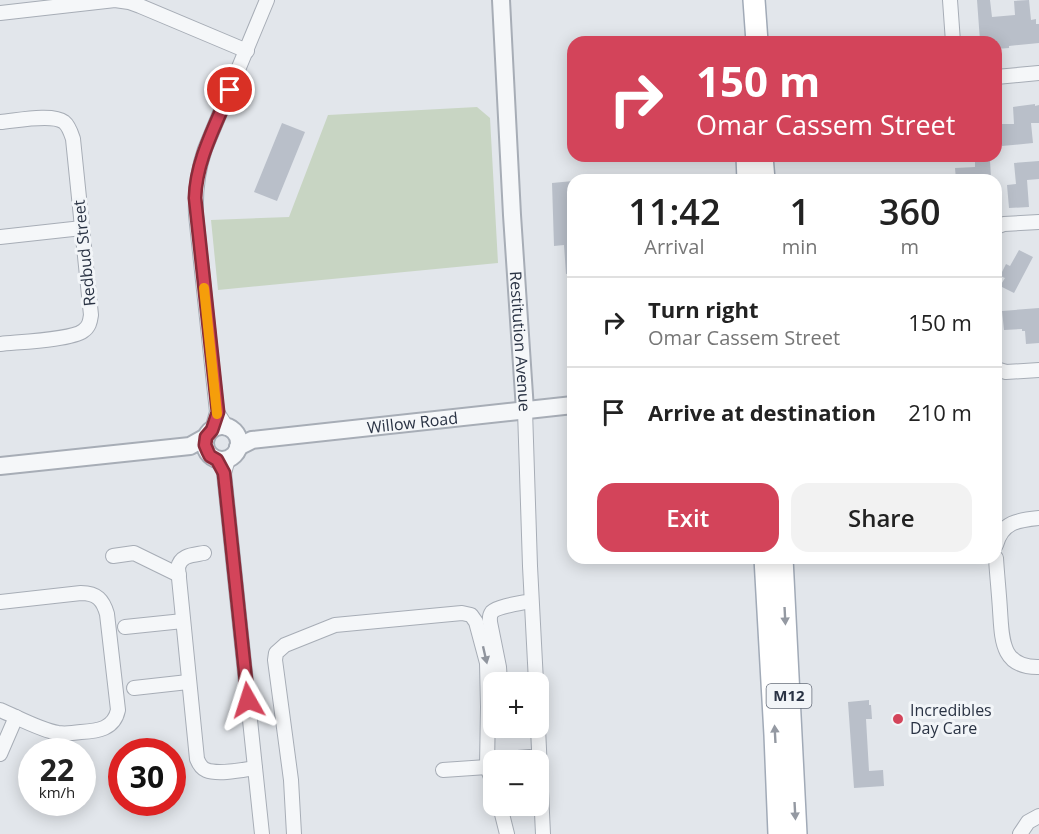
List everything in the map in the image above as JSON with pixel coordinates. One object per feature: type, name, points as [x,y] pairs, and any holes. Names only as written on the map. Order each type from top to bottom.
[{"type":"main road","points":[[740,0],[742,36]]},
{"type":"main road","points":[[754,0],[757,36]]},
{"type":"main road","name":"M12","points":[[765,564],[779,834]]},
{"type":"main road","name":"M12","points":[[782,564],[796,834]]},
{"type":"street","points":[[262,834],[225,446],[218,412],[196,215],[195,187],[205,149],[267,0]]},
{"type":"street","name":"Restitution Avenue","points":[[501,0],[525,410],[535,672]]},
{"type":"street","points":[[951,0],[953,36]]},
{"type":"street","points":[[0,13],[102,1],[129,1],[247,51]]},
{"type":"street","points":[[1002,76],[1039,73]]},
{"type":"street","name":"Redbud Street","points":[[0,122],[50,117],[58,119],[70,129],[91,309],[87,328],[73,336],[0,344]]},
{"type":"street","points":[[1002,225],[1039,222]]},
{"type":"street","points":[[0,237],[82,228]]},
{"type":"street","points":[[1002,371],[1039,370]]},
{"type":"street","name":"Willow Road","points":[[0,466],[190,446],[225,446],[567,406]]},
{"type":"street","points":[[1002,532],[1014,522],[1039,518]]},
{"type":"street","points":[[113,556],[134,553],[179,575]]},
{"type":"street","points":[[204,553],[181,560],[178,568],[196,753],[200,765],[207,771],[255,768]]},
{"type":"street","points":[[996,564],[1003,644],[1014,661],[1027,666],[1039,667]]},
{"type":"street","points":[[0,602],[87,593],[102,600],[107,614],[118,710],[111,724],[96,731],[64,734],[50,731],[0,710]]},
{"type":"street","points":[[499,672],[490,617],[495,610],[531,601]]},
{"type":"street","points":[[294,834],[291,780],[275,668],[276,653],[285,645],[335,625],[462,613],[474,617],[487,663],[491,750]]},
{"type":"street","points":[[125,627],[183,621]]},
{"type":"street","points":[[134,688],[188,682]]},
{"type":"street","points":[[0,754],[16,717]]},
{"type":"street","points":[[443,770],[483,766]]},
{"type":"street","points":[[502,816],[507,834]]},
{"type":"street","points":[[542,816],[543,834]]},
{"type":"street","points":[[1022,830],[1028,822],[1039,816]]},
{"type":"green space","points":[[477,107],[490,118],[498,263],[218,290],[211,220],[289,217],[328,115]]},
{"type":"building","points":[[977,0],[990,0],[992,17],[1015,15],[1014,1],[1029,0],[1031,20],[1036,19],[1036,24],[1039,24],[1039,43],[1002,49],[1002,36],[980,36]]},
{"type":"building","points":[[1039,105],[1039,123],[1031,123],[1033,143],[1002,146],[1002,124],[1014,124],[1013,107]]},
{"type":"building","points":[[282,123],[305,132],[277,201],[254,192]]},
{"type":"building","points":[[1039,161],[1039,179],[1027,180],[1029,207],[1009,208],[1007,185],[1016,184],[1014,163]]},
{"type":"building","points":[[975,162],[990,162],[991,174],[956,174],[955,168],[975,167]]},
{"type":"building","points":[[567,182],[567,274],[564,245],[554,246],[552,183]]},
{"type":"building","points":[[1019,250],[1033,257],[1014,293],[1002,287],[1005,278],[1002,277],[1002,272],[1006,264],[1010,266]]},
{"type":"building","points":[[1039,308],[1039,343],[1026,344],[1025,331],[1022,329],[1004,330],[1002,311]]},
{"type":"building","points":[[869,700],[872,719],[866,719],[869,771],[883,770],[884,786],[854,788],[848,702]]},
{"type":"slow traffic","points":[[204,288],[217,414]]},
{"type":"place","name":"Incredibles Day Care","points":[[898,719]]},
{"type":"route","points":[[230,90],[200,163],[195,198],[218,412],[212,430],[206,437],[205,445],[210,456],[217,460],[224,473],[248,700]]}]
